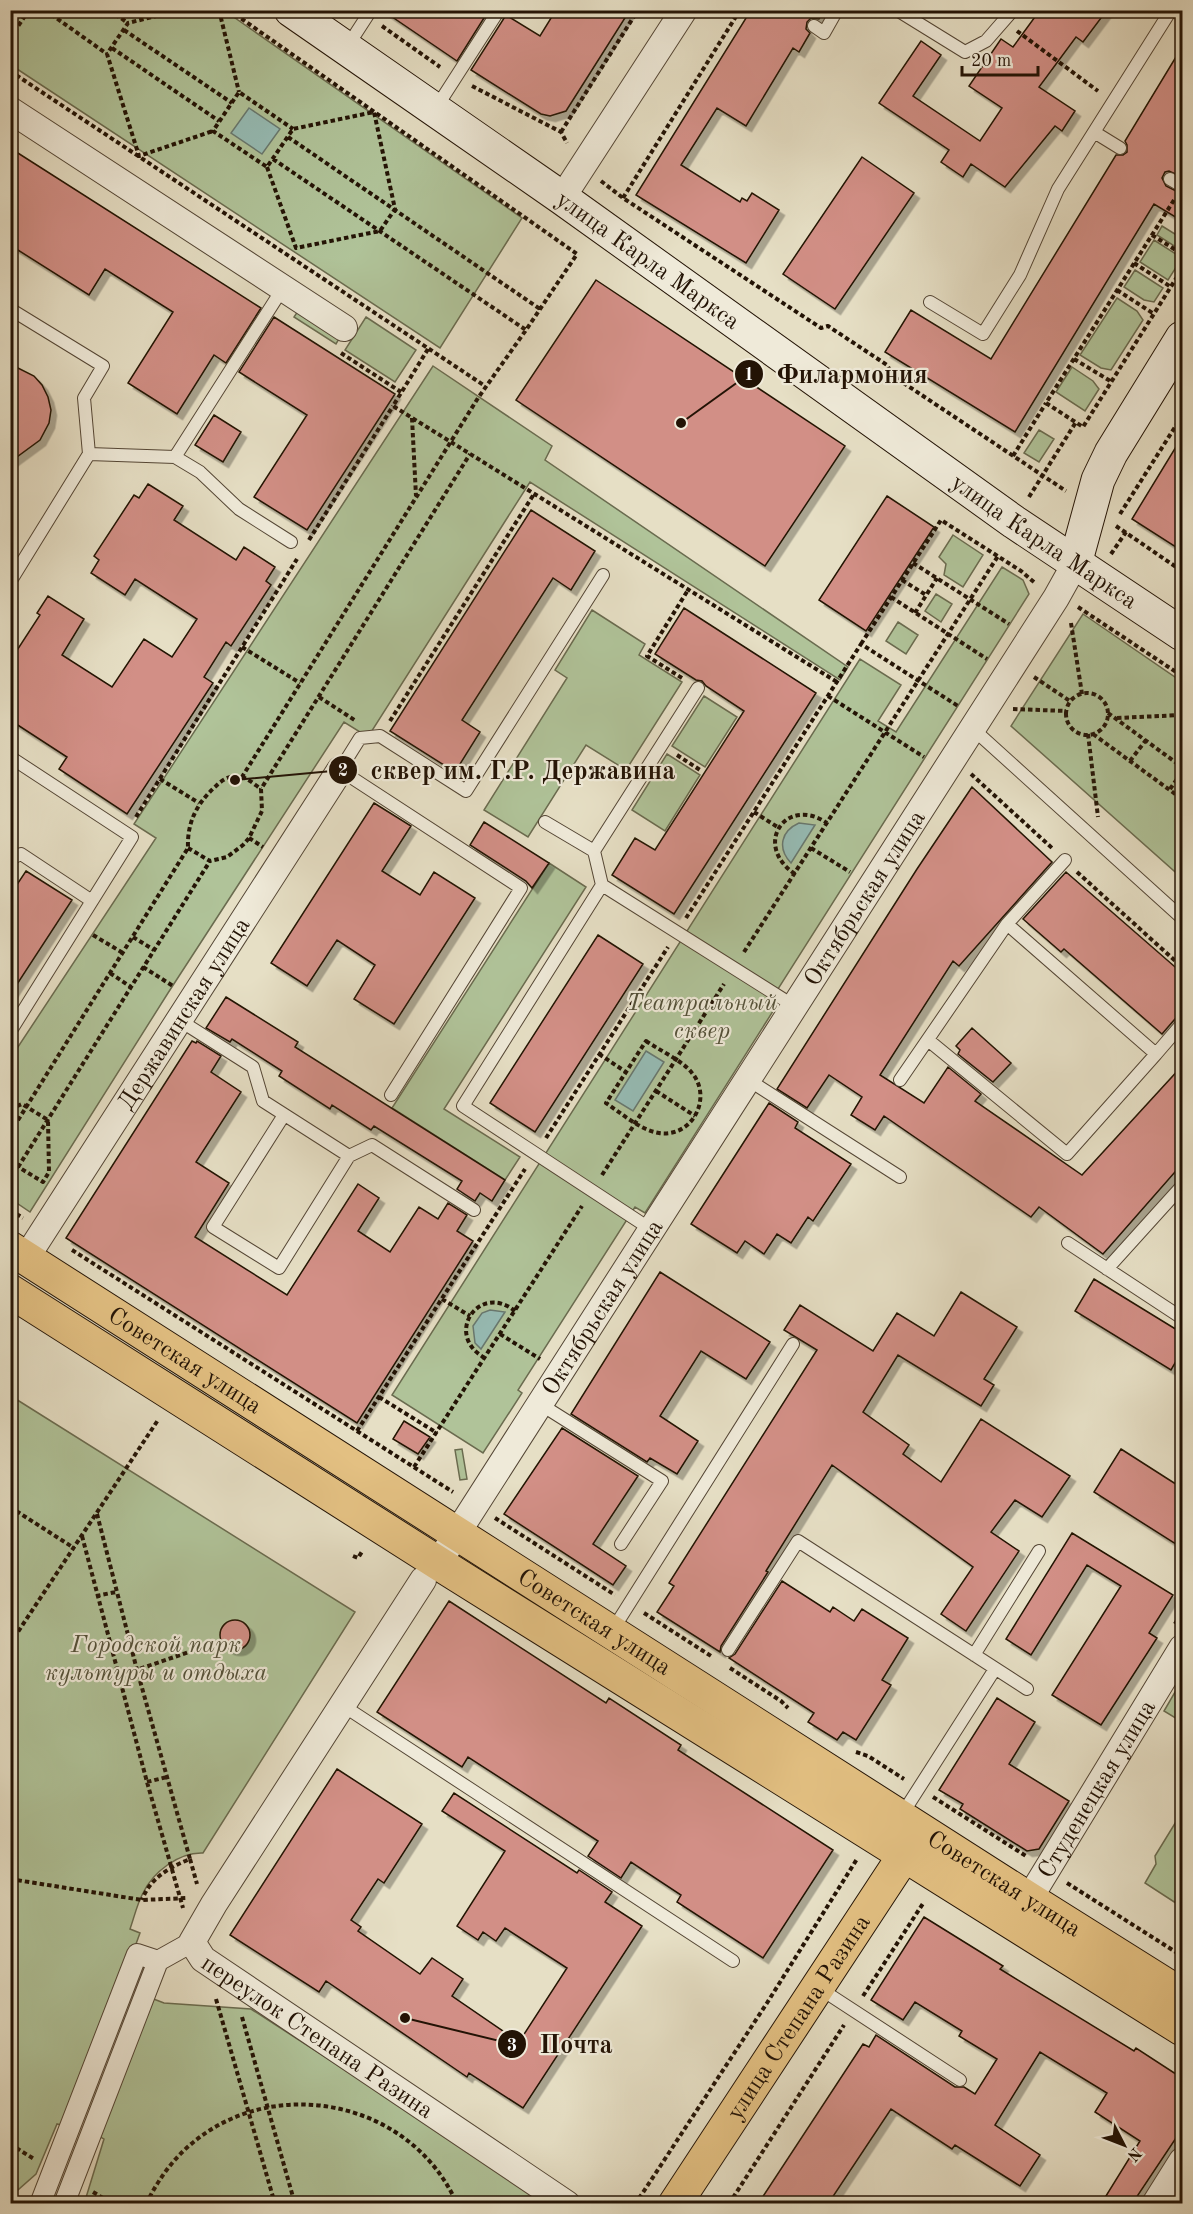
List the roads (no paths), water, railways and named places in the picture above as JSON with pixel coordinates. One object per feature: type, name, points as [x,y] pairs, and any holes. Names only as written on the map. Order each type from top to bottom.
[{"type":"main road","name":"улица Карла Маркса","points":[[291,10],[562,198],[1014,522],[1182,634]]},
{"type":"main road","name":"Октябрьская улица","points":[[1075,564],[1098,480],[1182,338]]},
{"type":"main road","name":"Советская улица","points":[[18,1253],[611,1632],[908,1834],[1182,2029]]},
{"type":"main road","name":"Советская улица","points":[[10,1291],[430,1572],[1029,1899],[1182,1995]]},
{"type":"main road","name":"улица Степана Разина","points":[[675,2204],[818,1987],[908,1834]]},
{"type":"street","points":[[562,198],[684,10]]},
{"type":"street","points":[[10,110],[344,328]]},
{"type":"street","name":"Октябрьская улица","points":[[430,1572],[652,1230],[1056,598],[1075,564]]},
{"type":"street","name":"Державинская улица","points":[[18,1253],[179,1020],[340,770]]},
{"type":"street","name":"переулок Степана Разина","points":[[430,1572],[185,1946],[567,2204]]},
{"type":"street","name":"Студенецкая улица","points":[[1029,1899],[1182,1648]]},
{"type":"street","points":[[64,2204],[158,1960],[185,1946]]},
{"type":"street","points":[[40,2204],[137,1954],[158,1960]]},
{"type":"street","points":[[1155,2204],[1182,2161]]},
{"type":"lane","points":[[435,110],[499,10]]},
{"type":"lane","points":[[814,26],[824,33],[837,10]]},
{"type":"lane","points":[[897,10],[965,52],[986,41],[1013,10]]},
{"type":"lane","points":[[930,302],[983,334],[1020,275],[1058,189],[1171,10]]},
{"type":"lane","points":[[346,49],[369,13]]},
{"type":"lane","points":[[1094,132],[1120,148]]},
{"type":"lane","points":[[1170,179],[1182,186]]},
{"type":"lane","points":[[175,457],[283,288]]},
{"type":"lane","points":[[10,309],[103,366],[84,398],[89,454],[10,582]]},
{"type":"lane","points":[[89,454],[175,457],[200,472],[238,509],[291,542]]},
{"type":"lane","points":[[391,1095],[521,888],[340,770],[360,738],[380,736],[466,791],[603,575]]},
{"type":"lane","points":[[698,687],[594,851],[602,885],[794,1006]]},
{"type":"lane","points":[[975,723],[1182,918]]},
{"type":"lane","points":[[10,757],[132,837],[10,1032]]},
{"type":"lane","points":[[545,822],[594,851]]},
{"type":"lane","points":[[10,859],[21,854],[92,901]]},
{"type":"lane","points":[[900,1080],[1007,924],[1065,860]]},
{"type":"lane","points":[[602,885],[463,1106],[652,1230]]},
{"type":"lane","points":[[1007,924],[1156,1054]]},
{"type":"lane","points":[[179,1020],[253,1067],[263,1101],[350,1156]]},
{"type":"lane","points":[[928,1040],[1067,1154],[1181,1025]]},
{"type":"lane","points":[[747,1079],[900,1177]]},
{"type":"lane","points":[[284,1115],[213,1227],[279,1268],[350,1156],[372,1145],[474,1210]]},
{"type":"lane","points":[[1107,1269],[1182,1186]]},
{"type":"lane","points":[[1068,1243],[1182,1318]]},
{"type":"lane","points":[[611,1632],[794,1344]]},
{"type":"lane","points":[[540,1404],[662,1481],[621,1544]]},
{"type":"lane","points":[[728,1650],[798,1541],[1027,1689]]},
{"type":"lane","points":[[974,1655],[1039,1551]]},
{"type":"lane","points":[[908,1834],[995,1669]]},
{"type":"lane","points":[[342,1706],[733,1961]]},
{"type":"lane","points":[[818,1987],[960,2080]]},
{"type":"water","points":[[249,108],[280,129],[262,154],[231,133]]},
{"type":"water","points":[[799,823],[815,825],[791,863],[784,852],[783,840],[788,831]]},
{"type":"water","points":[[646,1051],[664,1062],[633,1111],[615,1100]]},
{"type":"water","points":[[490,1310],[505,1312],[481,1349],[475,1343],[473,1326],[482,1313]]},
{"type":"place","name":"Филармония","points":[[681,423]]},
{"type":"place","name":"сквер им. Г.Р. Державина","points":[[235,780]]},
{"type":"place","name":"Почта","points":[[405,2018]]},
{"type":"park label","name":"Театральный сквер","points":[[702,1016]]},
{"type":"park label","name":"Городской парк культуры и отдыха","points":[[156,1658]]}]
